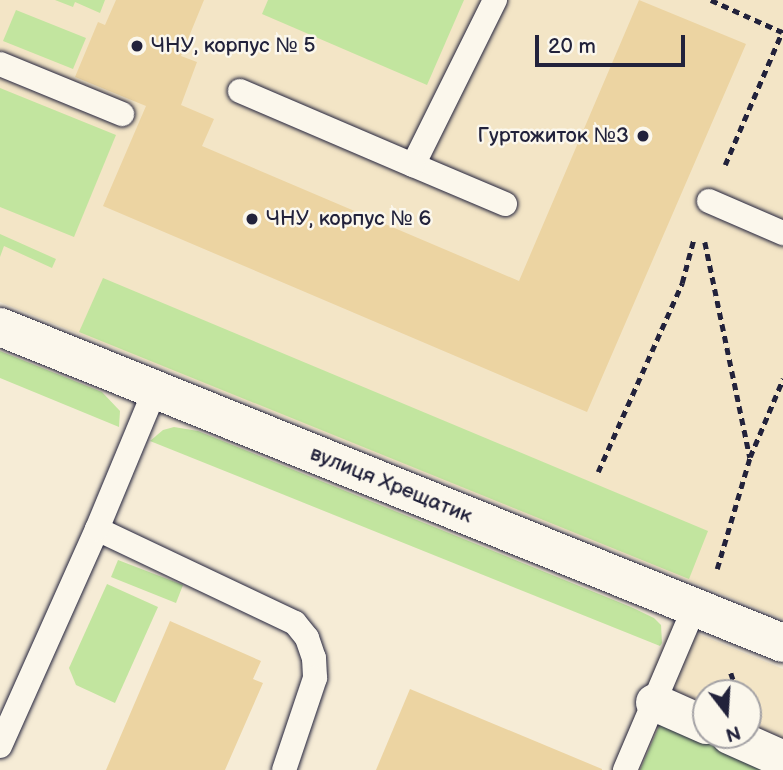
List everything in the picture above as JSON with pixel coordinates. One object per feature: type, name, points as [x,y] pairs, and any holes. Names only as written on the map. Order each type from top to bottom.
[{"type":"street","name":"вулиця Хрещатик","points":[[0,327],[783,643]]},
{"type":"street","points":[[654,702],[692,719]]},
{"type":"street","points":[[760,749],[783,759]]},
{"type":"lane","points":[[413,165],[495,0]]},
{"type":"lane","points":[[0,64],[122,114]]},
{"type":"lane","points":[[240,91],[505,204]]},
{"type":"lane","points":[[705,211],[783,233]]},
{"type":"lane","points":[[0,746],[97,529],[155,390]]},
{"type":"lane","points":[[97,529],[295,623],[307,638],[314,658],[315,678],[284,770]]},
{"type":"lane","points":[[625,770],[694,608]]},
{"type":"path","points":[[598,472],[682,282],[687,256],[705,211],[783,31],[712,0]]},
{"type":"path","points":[[705,211],[750,457]]},
{"type":"path","points":[[731,527],[750,457],[783,379]]},
{"type":"shaded area","points":[[0,0],[783,0],[783,619],[0,302]]},
{"type":"shaded area","points":[[672,623],[783,669],[783,770],[611,770]]},
{"type":"green space","points":[[55,0],[105,0],[100,13],[75,2],[73,7]]},
{"type":"green space","points":[[268,0],[464,0],[427,85],[262,14]]},
{"type":"green space","points":[[16,10],[86,38],[73,69],[3,41]]},
{"type":"green space","points":[[0,88],[116,135],[74,237],[0,207]]},
{"type":"green space","points":[[0,234],[56,259],[52,268],[4,246],[0,257]]},
{"type":"green space","points":[[103,278],[708,531],[689,579],[79,332]]},
{"type":"green space","points":[[0,351],[102,392],[120,411],[119,427],[0,378]]},
{"type":"green space","points":[[174,427],[198,431],[631,607],[654,618],[661,625],[662,643],[660,646],[150,441],[163,430]]},
{"type":"green space","points":[[118,560],[183,585],[176,603],[111,577]]},
{"type":"green space","points":[[107,584],[158,607],[115,703],[76,685],[69,668]]},
{"type":"green space","points":[[663,717],[692,730],[692,749],[735,749],[782,770],[640,770]]},
{"type":"building","points":[[116,0],[204,0],[181,56],[197,62],[181,105],[214,119],[202,146],[519,281],[639,0],[746,44],[587,412],[103,206],[146,106],[75,77],[98,22],[105,25]]},
{"type":"building","points":[[170,621],[261,661],[253,679],[263,683],[225,770],[106,770]]},
{"type":"building","points":[[410,689],[602,769],[602,770],[376,770]]},
{"type":"place","name":"ЧНУ, корпус № 5","points":[[137,46]]},
{"type":"place","name":"Гуртожиток №3","points":[[643,136]]},
{"type":"place","name":"ЧНУ, корпус № 6","points":[[252,219]]}]
